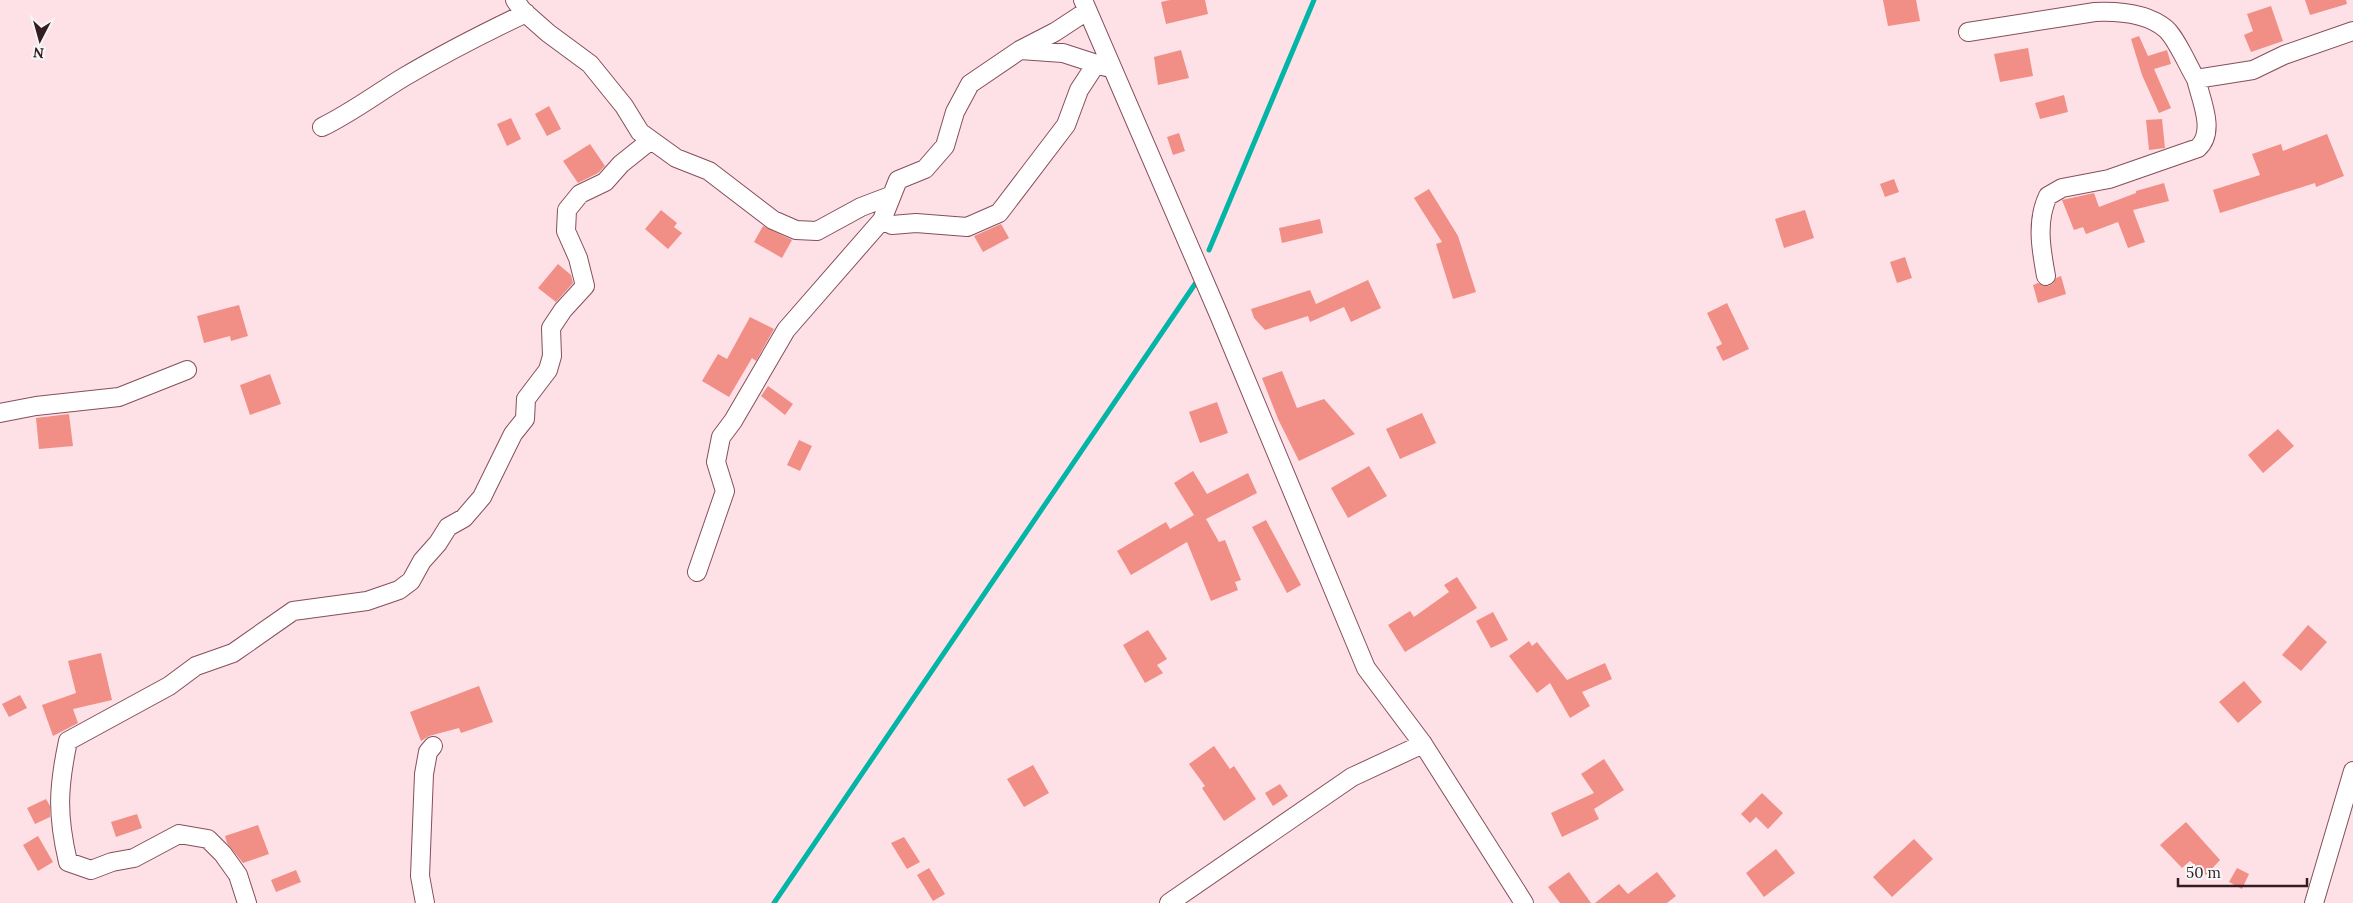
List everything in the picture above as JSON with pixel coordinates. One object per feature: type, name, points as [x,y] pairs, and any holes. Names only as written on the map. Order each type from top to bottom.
[{"type":"street","points":[[697,572],[725,491],[716,462],[721,437],[733,421],[786,330],[882,220],[898,180],[926,169],[945,146],[955,112],[970,84],[1020,50],[1055,32],[1085,5],[1104,66],[1223,324],[1366,668],[1423,744],[1524,903]]},
{"type":"street","points":[[322,127],[354,111],[404,77],[468,40],[520,6],[548,33],[590,64],[624,106],[640,132],[676,158],[709,171],[773,220],[796,230],[817,231],[861,207],[890,196]]},
{"type":"street","points":[[1968,32],[2095,12],[2114,12],[2148,18],[2167,30],[2196,79],[2208,132],[2205,141],[2198,148],[2110,180],[2062,188],[2048,196],[2044,204],[2040,247],[2046,276]]},
{"type":"street","points":[[2196,79],[2253,70],[2284,55],[2353,31]]},
{"type":"street","points":[[1020,50],[1063,53],[1104,66]]},
{"type":"street","points":[[882,220],[892,225],[916,223],[967,227],[999,214],[1066,125],[1079,90],[1104,66]]},
{"type":"street","points":[[247,903],[238,875],[223,854],[208,839],[179,834],[134,858],[112,862],[91,870],[68,862],[61,831],[59,802],[61,773],[68,741],[169,686],[196,666],[233,653],[293,611],[367,601],[399,590],[410,581],[422,561],[438,544],[448,526],[464,518],[482,497],[513,434],[526,419],[526,399],[548,370],[552,356],[551,328],[563,310],[586,286],[578,258],[566,231],[567,210],[580,194],[605,182],[621,164],[651,140]]},
{"type":"street","points":[[0,413],[36,406],[120,397],[186,370]]},
{"type":"street","points":[[1169,903],[1352,777],[1423,744]]},
{"type":"street","points":[[425,903],[420,876],[424,774],[428,752],[433,746]]},
{"type":"street","points":[[2314,903],[2352,778]]},
{"type":"building","points":[[1170,0],[1205,0],[1208,14],[1166,24],[1161,2]]},
{"type":"building","points":[[1883,0],[1916,0],[1920,21],[1888,26]]},
{"type":"building","points":[[2305,0],[2346,0],[2347,4],[2310,15]]},
{"type":"building","points":[[2271,6],[2283,41],[2251,52],[2244,35],[2253,31],[2247,14]]},
{"type":"building","points":[[2139,36],[2148,56],[2167,50],[2171,64],[2154,69],[2171,108],[2159,113],[2142,75],[2131,39]]},
{"type":"building","points":[[2028,48],[2033,76],[2000,82],[1994,54]]},
{"type":"building","points":[[1181,50],[1189,78],[1158,85],[1154,57]]},
{"type":"building","points":[[2064,95],[2068,112],[2040,119],[2035,103]]},
{"type":"building","points":[[549,106],[561,129],[547,136],[535,114]]},
{"type":"building","points":[[511,118],[521,139],[507,146],[497,124]]},
{"type":"building","points":[[2162,119],[2165,148],[2149,150],[2146,120]]},
{"type":"building","points":[[1179,133],[1185,151],[1173,155],[1167,137]]},
{"type":"building","points":[[2327,134],[2344,176],[2316,187],[2315,183],[2220,213],[2213,190],[2260,175],[2252,154],[2281,144],[2283,151]]},
{"type":"building","points":[[590,144],[605,166],[598,173],[578,183],[563,161]]},
{"type":"building","points":[[1894,179],[1899,192],[1885,197],[1880,184]]},
{"type":"building","points":[[2164,183],[2169,201],[2133,210],[2145,242],[2128,248],[2118,222],[2086,234],[2083,227],[2074,230],[2062,200],[2094,193],[2099,207],[2136,193],[2136,191]]},
{"type":"building","points":[[1429,189],[1458,236],[1476,292],[1453,299],[1436,244],[1442,242],[1414,198]]},
{"type":"building","points":[[661,210],[677,223],[674,227],[682,233],[668,249],[645,229]]},
{"type":"building","points":[[1805,210],[1814,238],[1784,248],[1775,219]]},
{"type":"building","points":[[1320,219],[1323,233],[1282,243],[1279,228]]},
{"type":"building","points":[[1001,224],[1009,238],[983,252],[974,236]]},
{"type":"building","points":[[763,226],[792,240],[782,258],[754,242]]},
{"type":"building","points":[[1905,257],[1912,278],[1897,283],[1890,262]]},
{"type":"building","points":[[558,264],[571,275],[573,283],[556,302],[538,288]]},
{"type":"building","points":[[2061,276],[2066,294],[2038,303],[2033,285],[2038,283],[2048,286]]},
{"type":"building","points":[[1368,280],[1381,308],[1351,322],[1344,307],[1310,322],[1308,316],[1265,330],[1254,318],[1251,309],[1310,290],[1316,304]]},
{"type":"building","points":[[1727,303],[1749,349],[1723,361],[1716,347],[1722,344],[1707,313]]},
{"type":"building","points":[[239,305],[248,336],[231,341],[230,336],[204,343],[197,316]]},
{"type":"building","points":[[750,317],[774,329],[756,361],[752,358],[729,397],[702,381],[718,354],[727,359]]},
{"type":"building","points":[[1282,371],[1297,408],[1324,399],[1355,434],[1299,461],[1278,419],[1262,378]]},
{"type":"building","points":[[270,374],[281,404],[250,415],[240,385]]},
{"type":"building","points":[[768,386],[793,404],[785,415],[761,396]]},
{"type":"building","points":[[1217,402],[1228,433],[1200,443],[1189,412]]},
{"type":"building","points":[[1422,413],[1436,443],[1400,459],[1386,429]]},
{"type":"building","points":[[69,414],[73,446],[39,449],[36,418]]},
{"type":"building","points":[[2278,429],[2294,446],[2263,473],[2248,455]]},
{"type":"building","points":[[799,440],[812,446],[800,471],[787,465]]},
{"type":"building","points":[[1369,466],[1387,496],[1348,518],[1331,488]]},
{"type":"building","points":[[1193,471],[1207,494],[1248,473],[1257,493],[1206,519],[1219,542],[1225,540],[1241,580],[1235,582],[1238,590],[1211,601],[1187,542],[1131,575],[1117,551],[1166,522],[1170,529],[1194,515],[1174,483]]},
{"type":"building","points":[[1266,520],[1301,585],[1287,593],[1252,527]]},
{"type":"building","points":[[1457,577],[1477,608],[1405,652],[1388,625],[1410,611],[1414,617],[1449,592],[1444,585]]},
{"type":"building","points":[[1493,612],[1508,640],[1491,648],[1476,621]]},
{"type":"building","points":[[2308,625],[2327,642],[2301,671],[2282,655]]},
{"type":"building","points":[[1148,630],[1167,659],[1157,665],[1163,673],[1145,683],[1123,645]]},
{"type":"building","points":[[1529,641],[1532,646],[1537,642],[1567,680],[1605,663],[1612,679],[1582,692],[1590,706],[1570,718],[1550,683],[1537,693],[1509,656]]},
{"type":"building","points":[[101,653],[112,700],[73,709],[78,723],[53,736],[42,705],[76,693],[68,661]]},
{"type":"building","points":[[2244,681],[2262,702],[2238,723],[2219,702]]},
{"type":"building","points":[[479,686],[493,722],[461,733],[459,728],[429,736],[421,741],[410,712]]},
{"type":"building","points":[[20,695],[27,708],[9,717],[2,704]]},
{"type":"building","points":[[1214,746],[1230,769],[1234,766],[1256,799],[1224,821],[1202,788],[1205,786],[1189,764]]},
{"type":"building","points":[[1604,759],[1624,790],[1594,809],[1599,819],[1562,837],[1551,813],[1594,793],[1581,774]]},
{"type":"building","points":[[1033,765],[1049,793],[1024,807],[1007,779]]},
{"type":"building","points":[[1280,784],[1288,796],[1273,806],[1265,793]]},
{"type":"building","points":[[1762,793],[1783,813],[1768,829],[1756,817],[1750,823],[1741,814]]},
{"type":"building","points":[[46,799],[50,806],[50,817],[35,824],[27,808]]},
{"type":"building","points":[[137,814],[142,828],[116,837],[111,822]]},
{"type":"building","points":[[2186,822],[2220,860],[2206,875],[2190,861],[2182,868],[2160,845]]},
{"type":"building","points":[[258,825],[269,854],[243,863],[227,843],[225,836]]},
{"type":"building","points":[[38,836],[53,862],[38,871],[23,845]]},
{"type":"building","points":[[904,837],[920,862],[907,869],[891,843]]},
{"type":"building","points":[[1914,839],[1933,859],[1892,897],[1873,877]]},
{"type":"building","points":[[1776,849],[1795,873],[1764,897],[1746,873]]},
{"type":"building","points":[[929,868],[945,894],[933,901],[917,875]]},
{"type":"building","points":[[2237,868],[2249,874],[2242,889],[2229,882]]},
{"type":"building","points":[[296,870],[301,882],[276,892],[271,880]]},
{"type":"building","points":[[1569,872],[1591,903],[1560,903],[1548,887]]},
{"type":"building","points":[[1657,872],[1676,896],[1667,903],[1595,903],[1619,884],[1628,894]]},
{"type":"waterway","points":[[1209,250],[1314,0]]},
{"type":"waterway","points":[[774,903],[1195,284]]}]
